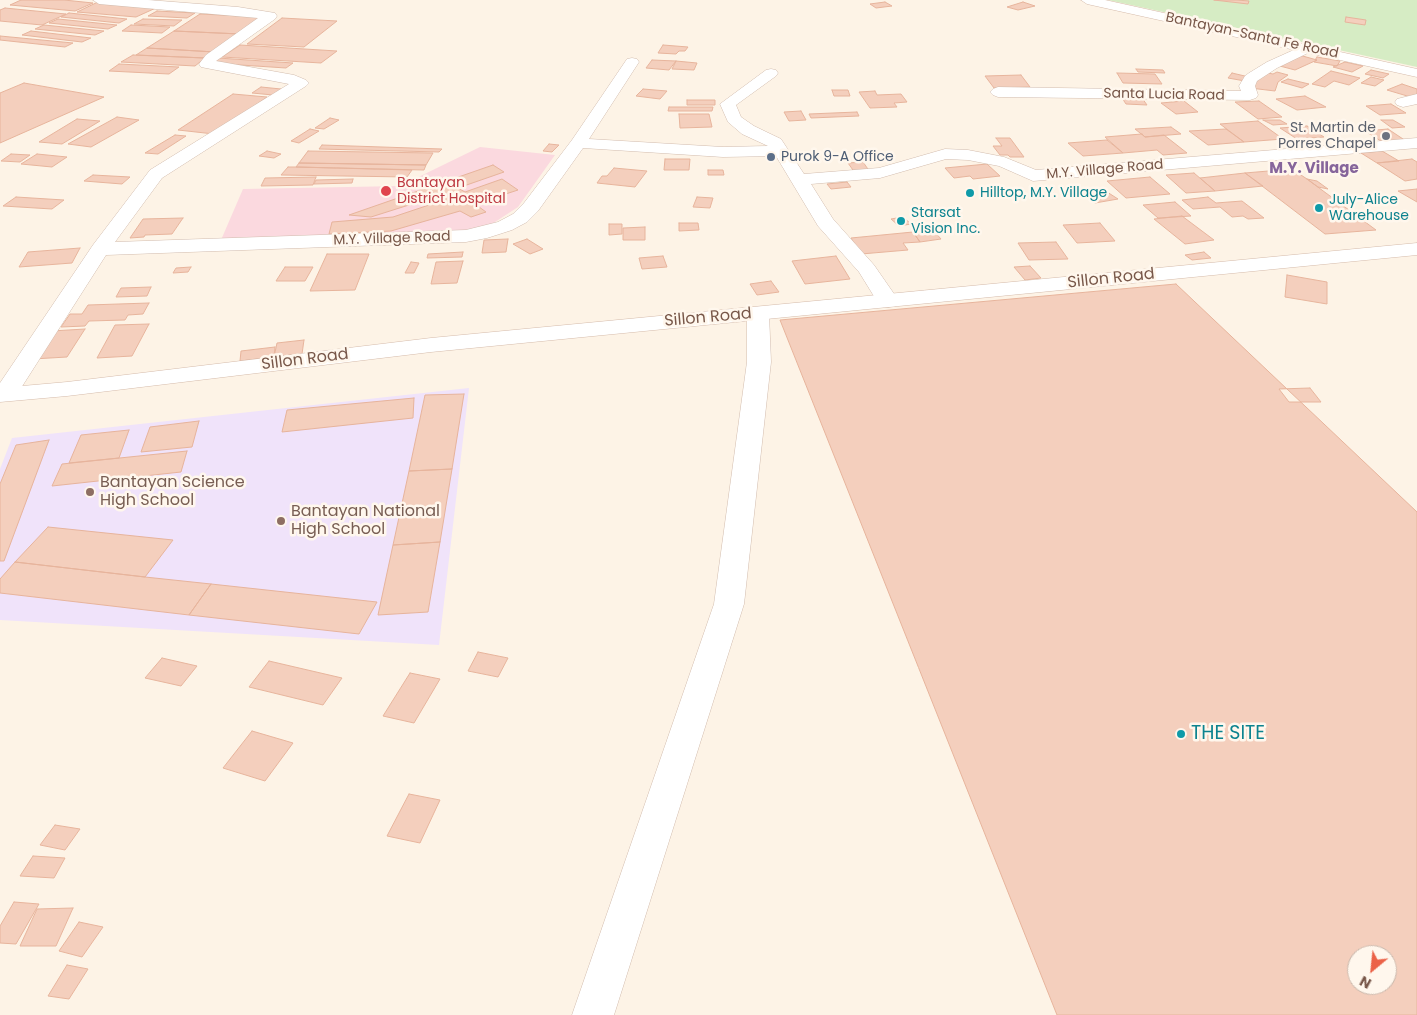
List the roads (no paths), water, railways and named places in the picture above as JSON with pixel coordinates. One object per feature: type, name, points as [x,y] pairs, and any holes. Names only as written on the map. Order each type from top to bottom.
[{"type":"street","points":[[3,394],[100,249],[156,174],[301,84],[294,80],[206,64],[211,58],[270,16],[238,11],[99,0]]},
{"type":"street","name":"Bantayan-Santa Fe Road","points":[[1087,0],[1417,73]]},
{"type":"street","name":"Santa Lucia Road","points":[[998,92],[1231,96],[1250,94],[1247,86],[1250,79],[1272,65],[1306,48]]},
{"type":"street","name":"M.Y. Village Road","points":[[100,249],[440,238],[487,232],[505,226],[520,218],[531,207],[578,143],[632,62]]},
{"type":"street","points":[[771,73],[728,104],[734,119],[748,130],[775,143],[825,222],[867,269],[888,301]]},
{"type":"street","points":[[578,143],[723,152],[781,151]]},
{"type":"street","name":"M.Y. Village Road","points":[[800,180],[880,173],[945,154],[968,155],[1004,162],[1033,176],[1417,143]]},
{"type":"street","name":"Sillon Road","points":[[3,394],[432,345],[1417,249]]},
{"type":"street","points":[[593,1015],[728,604],[759,362],[758,314]]},
{"type":"place","name":"St. Martin de Porres Chapel","points":[[1386,136]]},
{"type":"place","name":"Purok 9-A Office","points":[[771,157]]},
{"type":"place","name":"Bantayan District Hospital","points":[[386,191]]},
{"type":"place","name":"Hilltop, M.Y. Village","points":[[970,193]]},
{"type":"place","name":"July-Alice Warehouse","points":[[1319,208]]},
{"type":"place","name":"Starsat Vision Inc.","points":[[901,221]]},
{"type":"place","name":"Bantayan Science High School","points":[[90,492]]},
{"type":"place","name":"Bantayan National High School","points":[[281,521]]},
{"type":"place","name":"THE SITE","points":[[1181,734]]},
{"type":"district","name":"M.Y. Village","points":[[1314,169]]}]
